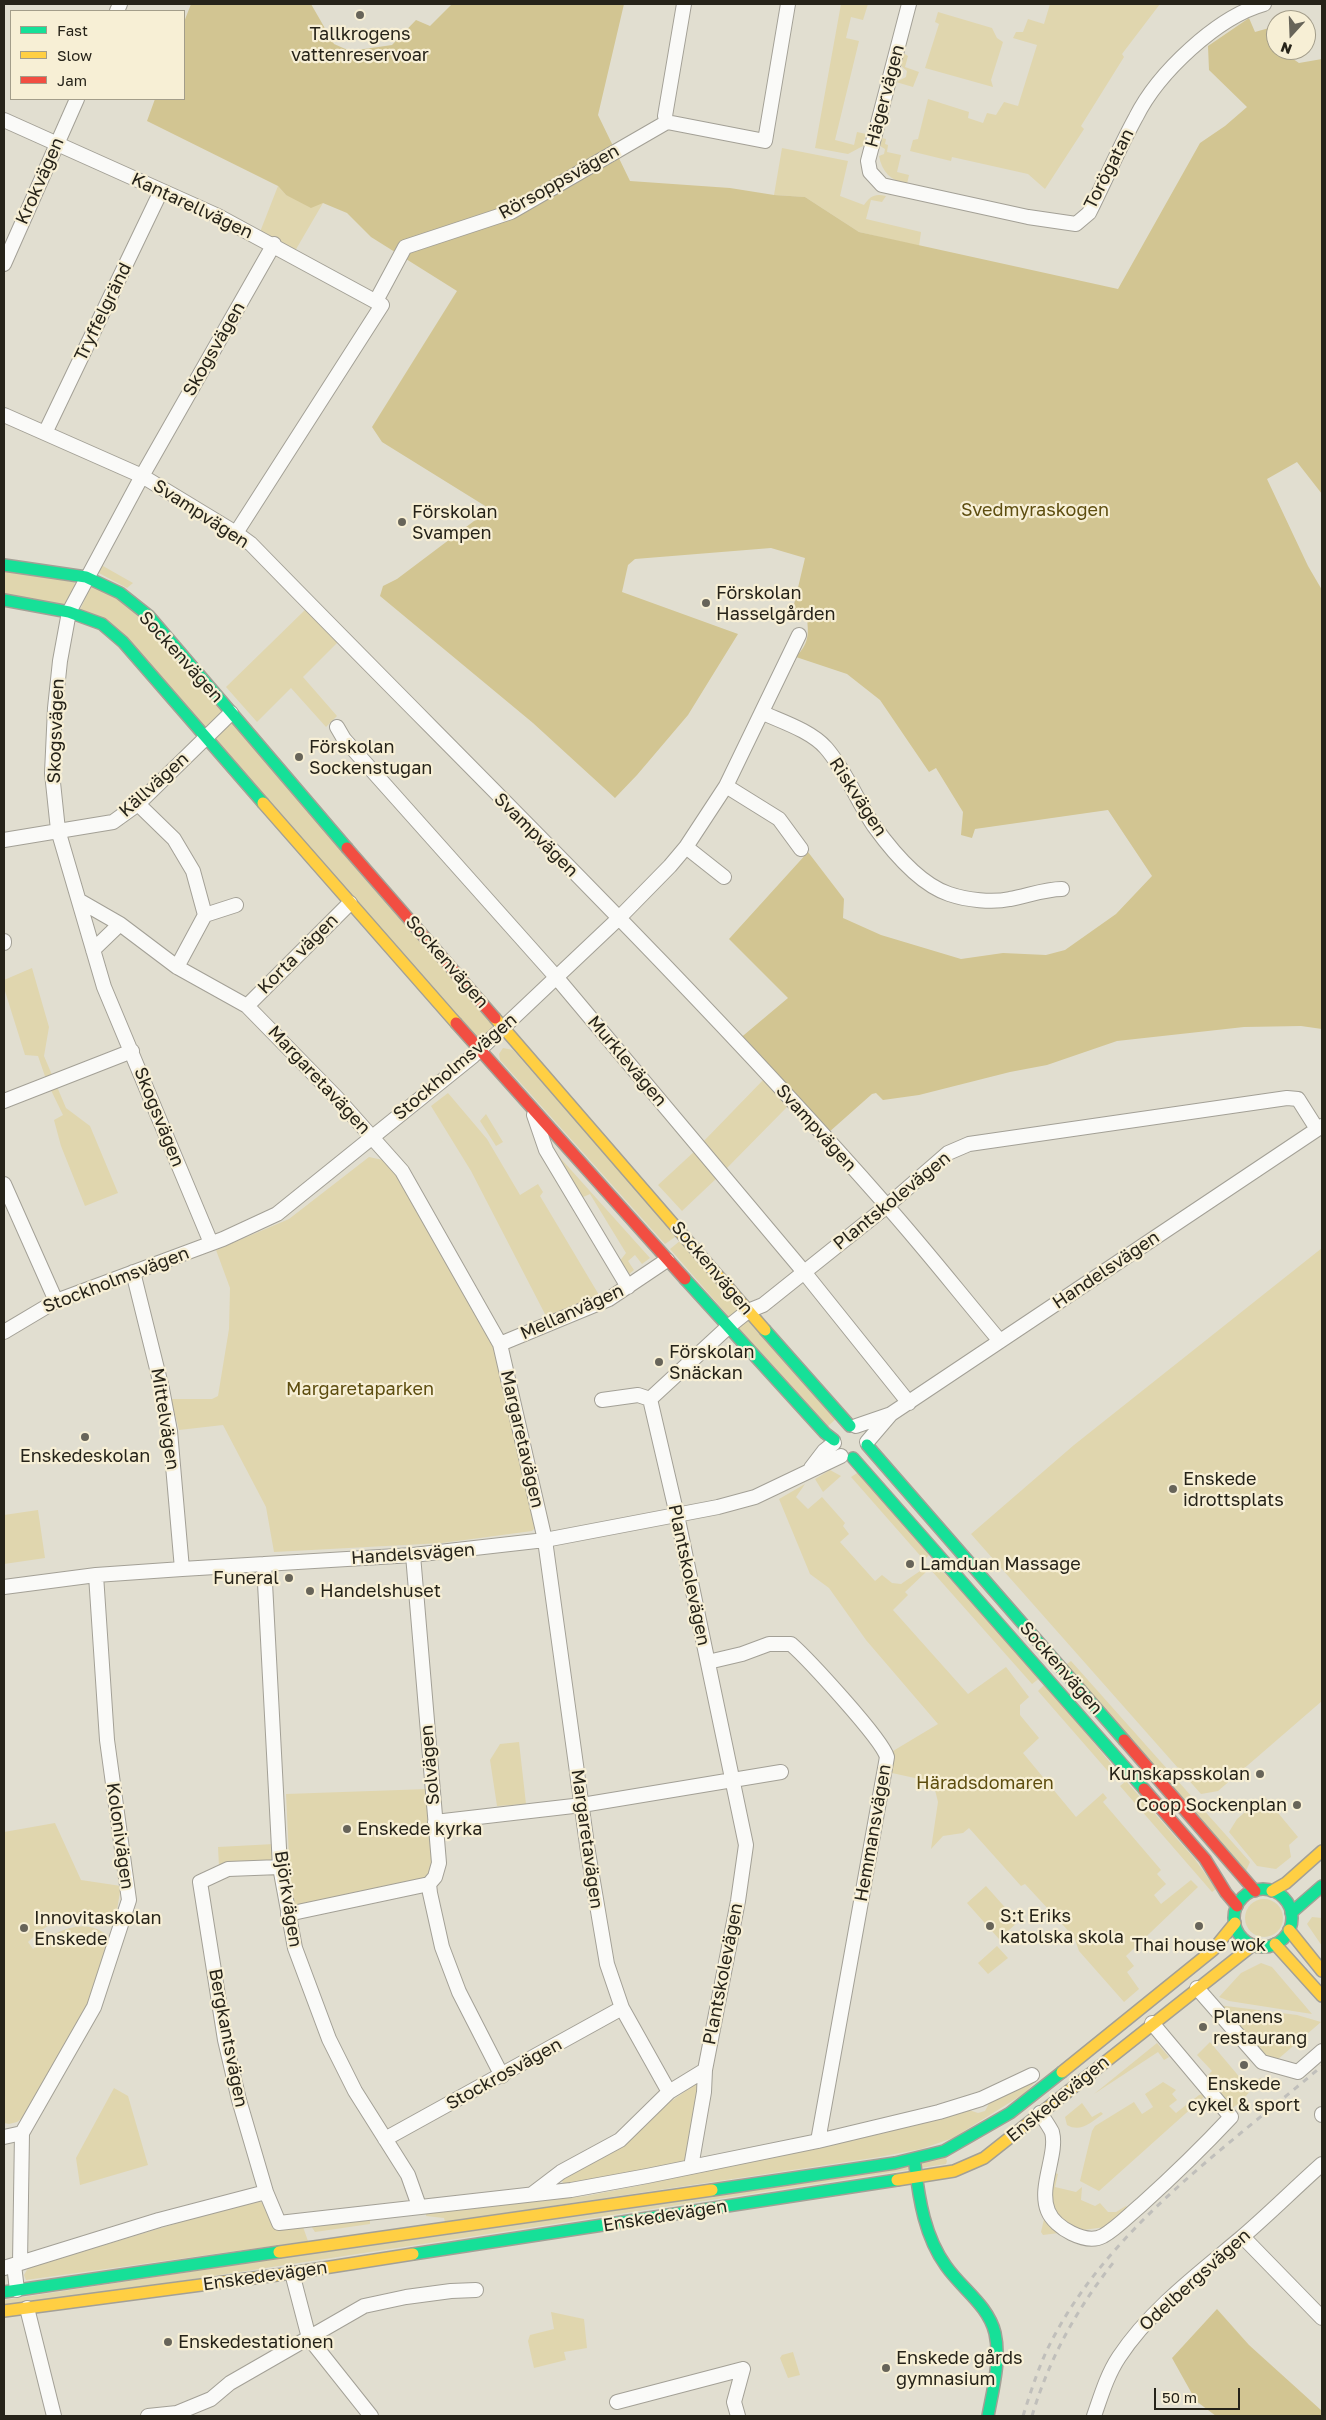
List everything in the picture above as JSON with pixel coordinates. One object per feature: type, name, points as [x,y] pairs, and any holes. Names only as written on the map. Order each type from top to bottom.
[{"type":"street","points":[[684,4],[665,116],[666,122],[765,141],[788,4]]},
{"type":"street","name":"Hägervägen","points":[[882,185],[870,172],[868,161],[909,4]]},
{"type":"street","name":"Torögatan","points":[[882,185],[1028,217],[1076,224],[1089,213],[1136,116],[1161,81],[1211,30],[1246,9],[1264,4]]},
{"type":"street","name":"Krokvägen","points":[[4,264],[77,100]]},
{"type":"street","name":"Kantarellvägen","points":[[4,120],[218,216],[274,244],[376,302]]},
{"type":"street","name":"Rörsoppsvägen","points":[[236,533],[382,305],[376,302],[405,247],[512,212],[666,122]]},
{"type":"street","name":"Tryffelgränd","points":[[45,433],[161,191]]},
{"type":"street","name":"Skogsvägen","points":[[211,1243],[104,988],[58,830],[52,773],[54,727],[60,661],[68,612],[142,476],[274,244]]},
{"type":"street","name":"Svampvägen","points":[[4,416],[142,476],[251,544],[619,918],[787,1096],[887,1206],[1000,1341]]},
{"type":"street","name":"Sockenvägen","points":[[4,565],[86,577],[120,593],[149,616],[503,1028],[678,1226],[748,1311],[853,1426],[866,1435],[867,1443],[1256,1891]]},
{"type":"street","name":"Sockenvägen","points":[[4,600],[68,612],[102,624],[123,642],[531,1108],[667,1260],[834,1441],[1205,1859],[1226,1893],[1237,1906]]},
{"type":"street","name":"Stockholmsvägen","points":[[4,1332],[56,1300],[211,1243],[277,1214],[503,1028],[619,918],[670,866],[686,846],[726,786],[800,635]]},
{"type":"street","name":"Källvägen","points":[[4,840],[113,822],[138,804],[231,713]]},
{"type":"street","name":"Riskvägen","points":[[763,713],[806,733],[825,746],[837,762],[873,825],[917,874],[934,887],[950,894],[990,900],[1009,900],[1062,890]]},
{"type":"street","name":"Murklevägen","points":[[337,727],[344,739],[557,978],[804,1272],[909,1403]]},
{"type":"street","points":[[726,786],[779,819],[801,849]]},
{"type":"street","points":[[138,804],[174,839],[193,870],[205,915],[177,967]]},
{"type":"street","points":[[686,846],[724,877]]},
{"type":"street","name":"Margaretavägen","points":[[80,901],[120,924],[177,967],[247,1006],[371,1136],[402,1170],[500,1344],[544,1540],[607,1964],[622,2008],[669,2092]]},
{"type":"street","name":"Korta vägen","points":[[247,1006],[350,903]]},
{"type":"street","points":[[205,915],[236,905]]},
{"type":"street","points":[[93,950],[120,924]]},
{"type":"street","points":[[4,1101],[132,1051]]},
{"type":"street","name":"Plantskolevägen","points":[[691,2167],[704,2092],[705,2070],[746,1845],[677,1515],[650,1399],[748,1311],[763,1305],[887,1206],[948,1153],[969,1144],[1287,1098],[1298,1098],[1319,1127]]},
{"type":"street","name":"Sockenvägen","points":[[531,1108],[546,1150],[628,1287]]},
{"type":"street","name":"Handelsvägen","points":[[853,1426],[891,1414],[909,1403],[1319,1127]]},
{"type":"street","points":[[5,1192],[56,1300]]},
{"type":"street","name":"Mellanvägen","points":[[500,1344],[609,1299],[667,1260]]},
{"type":"street","name":"Mittelvägen","points":[[133,1272],[162,1389],[170,1431],[182,1568]]},
{"type":"street","points":[[602,1400],[638,1395],[650,1399]]},
{"type":"street","name":"Handelsvägen","points":[[867,1443],[891,1414]]},
{"type":"street","points":[[834,1441],[841,1428],[853,1426]]},
{"type":"street","name":"Handelsvägen","points":[[811,1468],[834,1441]]},
{"type":"street","points":[[847,1457],[862,1454],[867,1443]]},
{"type":"street","name":"Handelsvägen","points":[[4,1587],[182,1568],[412,1555],[544,1540],[677,1515],[755,1497],[783,1485],[811,1468],[847,1457]]},
{"type":"street","name":"Solvägen","points":[[412,1555],[439,1863],[435,1877],[428,1884]]},
{"type":"street","name":"Björkvägen","points":[[264,1564],[280,1867],[295,1948],[329,2039],[355,2091],[408,2175],[419,2206]]},
{"type":"street","name":"Kolonivägen","points":[[10,2291],[22,2133],[94,2007],[129,1900],[107,1740],[96,1576]]},
{"type":"street","name":"Hemmansvägen","points":[[708,1662],[742,1654],[770,1644],[791,1644],[885,1749],[887,1757],[818,2141]]},
{"type":"street","points":[[435,1822],[582,1805],[781,1772]]},
{"type":"street","points":[[1272,1891],[1285,1900],[1291,1913],[1289,1930],[1284,1938],[1275,1944],[1268,1947],[1253,1946],[1241,1937],[1234,1923],[1237,1906],[1245,1896],[1256,1891],[1272,1891],[1286,1883],[1322,1851]]},
{"type":"street","name":"Bergkantsvägen","points":[[266,2192],[239,2100],[225,2040],[200,1882],[228,1869],[280,1867]]},
{"type":"street","points":[[288,1914],[428,1884],[442,1947],[459,1992],[502,2076]]},
{"type":"street","points":[[1291,1913],[1322,1886]]},
{"type":"street","name":"Enskedevägen","points":[[10,2291],[855,2169],[944,2151],[1010,2113],[1213,1950],[1234,1923]]},
{"type":"street","points":[[1289,1930],[1322,1970]]},
{"type":"street","points":[[1275,1944],[1322,1996]]},
{"type":"street","name":"Enskedevägen","points":[[4,2311],[292,2273],[954,2171],[984,2158],[1152,2023],[1253,1946]]},
{"type":"street","points":[[1197,1988],[1262,2062],[1298,2072],[1322,2052]]},
{"type":"street","name":"Stockrosvägen","points":[[385,2139],[622,2008]]},
{"type":"street","points":[[1040,2113],[1051,2132],[1053,2141],[1046,2193],[1048,2210],[1053,2220],[1065,2230],[1084,2237],[1101,2237],[1168,2180],[1231,2117],[1152,2023]]},
{"type":"street","points":[[532,2194],[560,2172],[620,2140],[669,2092],[705,2070]]},
{"type":"street","name":"Enskedevägen","points":[[266,2192],[280,2223],[571,2190],[818,2141],[940,2112],[981,2099],[1032,2075]]},
{"type":"street","points":[[4,2137],[22,2133]]},
{"type":"street","points":[[914,2158],[926,2224],[939,2255],[947,2268],[966,2286],[989,2317],[995,2332],[998,2360],[988,2416]]},
{"type":"street","name":"Odelbergsvägen","points":[[1094,2416],[1107,2379],[1118,2358],[1134,2336],[1190,2280],[1243,2237],[1322,2164]]},
{"type":"street","points":[[12,2266],[159,2220],[266,2192]]},
{"type":"street","points":[[1243,2237],[1322,2318]]},
{"type":"street","points":[[292,2273],[310,2338],[371,2416]]},
{"type":"street","points":[[148,2416],[177,2413],[211,2398],[230,2384],[364,2306],[385,2300],[451,2291],[476,2290]]},
{"type":"street","points":[[27,2308],[54,2416]]},
{"type":"street","points":[[617,2402],[743,2369],[734,2402],[738,2416]]},
{"type":"green space","name":"Svedmyraskogen","points":[[191,4],[311,4],[334,44],[350,51],[392,45],[416,20],[430,26],[452,4],[624,4],[598,115],[630,181],[730,188],[774,195],[805,197],[859,232],[1118,289],[1200,143],[1225,126],[1247,107],[1209,70],[1208,46],[1249,18],[1255,32],[1266,29],[1266,60],[1295,60],[1299,63],[1322,59],[1322,494],[1297,462],[1267,479],[1308,566],[1322,590],[1322,1029],[1301,1026],[1244,1027],[1117,1041],[1047,1065],[1010,1072],[919,1095],[883,1100],[876,1093],[872,1094],[828,1133],[738,1040],[788,998],[729,939],[808,852],[844,899],[843,918],[881,935],[961,959],[1003,953],[1046,955],[1065,950],[1116,914],[1152,876],[1108,810],[975,829],[972,838],[961,835],[963,812],[936,768],[929,772],[880,700],[847,674],[796,657],[803,648],[808,635],[807,619],[792,613],[805,558],[771,548],[635,559],[628,565],[622,592],[738,634],[688,715],[615,798],[533,723],[380,596],[383,586],[397,579],[490,509],[382,442],[372,427],[457,291],[371,237],[347,213],[323,203],[311,208],[286,195],[278,186],[147,121],[155,100],[185,100],[185,19]]},
{"type":"green space","points":[[841,4],[868,4],[863,20],[851,17],[846,38],[859,41],[835,140],[854,145],[857,132],[866,134],[863,146],[848,154],[815,148]]},
{"type":"green space","points":[[1050,4],[1160,4],[1122,54],[1124,57],[1081,126],[1084,129],[1045,189],[1028,174],[952,157],[951,161],[910,151],[913,140],[918,139],[928,99],[969,112],[968,118],[983,123],[987,113],[996,115],[1004,102],[1018,106],[1037,45],[1013,38],[1016,32],[1023,32],[1028,19],[1044,24]]},
{"type":"green space","points":[[938,12],[992,28],[997,38],[1003,42],[991,80],[993,87],[925,68],[939,24],[935,22]]},
{"type":"green space","points":[[903,53],[908,56],[905,67],[919,72],[913,87],[896,82],[906,77],[907,71],[900,65]]},
{"type":"green space","points":[[882,138],[886,139],[885,144],[888,145],[887,152],[901,155],[897,172],[909,175],[907,184],[896,181],[882,167],[879,156],[884,154],[885,149],[880,146]]},
{"type":"green space","points":[[782,148],[848,161],[840,196],[864,205],[873,196],[886,196],[882,202],[871,200],[866,219],[921,232],[919,246],[859,232],[805,197],[774,195]]},
{"type":"green space","points":[[278,186],[286,195],[323,203],[295,251],[260,232]]},
{"type":"green space","points":[[100,566],[133,583],[127,588],[97,572]]},
{"type":"green space","points":[[4,571],[74,582],[76,586],[67,607],[4,595]]},
{"type":"green space","points":[[91,586],[125,602],[222,711],[206,727],[80,610]]},
{"type":"green space","points":[[308,607],[339,641],[303,677],[337,716],[326,727],[291,688],[257,722],[226,687]]},
{"type":"green space","points":[[232,722],[493,1025],[489,1033],[478,1040],[214,739]]},
{"type":"green space","points":[[32,968],[49,1027],[44,1056],[66,1108],[90,1126],[118,1193],[85,1206],[61,1146],[54,1120],[63,1115],[47,1082],[38,1056],[25,1055],[4,988],[4,980]]},
{"type":"green space","points":[[503,1048],[513,1050],[678,1235],[665,1244],[500,1060],[499,1054]]},
{"type":"green space","points":[[765,1078],[788,1106],[724,1171],[700,1145]]},
{"type":"green space","points":[[448,1093],[487,1139],[520,1195],[538,1184],[543,1192],[540,1196],[599,1295],[546,1316],[471,1171],[431,1106]]},
{"type":"green space","points":[[486,1114],[503,1142],[496,1146],[480,1121]]},
{"type":"green space","points":[[696,1150],[719,1176],[682,1211],[658,1185]]},
{"type":"green space","points":[[554,1151],[650,1258],[642,1264],[635,1255],[628,1261],[634,1270],[628,1275],[619,1262],[626,1253],[590,1194],[581,1198]]},
{"type":"green space","name":"Margaretaparken","points":[[369,1157],[383,1160],[399,1175],[498,1356],[535,1524],[535,1528],[532,1531],[442,1543],[274,1552],[266,1507],[223,1425],[179,1430],[171,1399],[212,1399],[218,1396],[229,1329],[230,1288],[216,1250],[289,1219]]},
{"type":"green space","points":[[681,1240],[741,1309],[730,1318],[670,1249]]},
{"type":"green space","name":"Enskede idrottsplats","points":[[1322,1248],[1322,1701],[1218,1791],[1201,1794],[971,1534],[1074,1445]]},
{"type":"green space","points":[[748,1319],[837,1418],[827,1427],[739,1328]]},
{"type":"green space","points":[[830,1470],[841,1476],[823,1492],[815,1479]]},
{"type":"green space","points":[[860,1471],[929,1555],[924,1560],[851,1477]]},
{"type":"green space","name":"Häradsdomaren","points":[[805,1484],[796,1497],[808,1509],[822,1497],[845,1523],[843,1526],[849,1534],[840,1542],[875,1581],[882,1575],[892,1583],[901,1584],[923,1569],[926,1572],[905,1592],[908,1595],[893,1610],[968,1694],[1006,1667],[1029,1697],[1020,1705],[1020,1715],[1039,1738],[1023,1753],[1076,1817],[1103,1793],[1107,1798],[1103,1802],[1161,1870],[1157,1874],[1166,1884],[1154,1895],[1161,1904],[1191,1880],[1198,1887],[1126,1956],[1134,1966],[1127,1972],[1139,1989],[1124,2002],[1079,1951],[1074,1937],[1025,1884],[1021,1886],[969,1828],[963,1833],[943,1836],[931,1849],[938,1802],[933,1782],[892,1773],[893,1751],[938,1724],[866,1640],[829,1588],[810,1574],[779,1499]]},
{"type":"green space","points":[[38,1510],[45,1558],[4,1564],[4,1515]]},
{"type":"green space","points":[[936,1564],[1041,1677],[1032,1684],[930,1569]]},
{"type":"green space","points":[[1071,1661],[1250,1862],[1246,1871],[1063,1667]]},
{"type":"green space","points":[[1045,1684],[1118,1772],[1113,1777],[1038,1691]]},
{"type":"green space","points":[[519,1742],[526,1804],[497,1806],[490,1760],[500,1744]]},
{"type":"green space","points":[[1126,1781],[1194,1858],[1216,1889],[1212,1892],[1120,1786]]},
{"type":"green space","points":[[428,1789],[435,1865],[427,1878],[294,1906],[290,1878],[286,1794]]},
{"type":"green space","points":[[1264,1796],[1298,1837],[1289,1845],[1291,1857],[1276,1869],[1257,1866],[1229,1832],[1237,1819]]},
{"type":"green space","points":[[55,1823],[81,1880],[121,1886],[117,1910],[107,1913],[75,1914],[62,1918],[38,1933],[28,1942],[33,1949],[59,1932],[79,1926],[98,1930],[108,1936],[108,1946],[86,2010],[25,2116],[17,2122],[9,2124],[4,2123],[4,1832]]},
{"type":"green space","points":[[274,1844],[274,1860],[271,1863],[219,1866],[218,1847]]},
{"type":"green space","points":[[986,1886],[1018,1922],[999,1939],[967,1903]]},
{"type":"green space","points":[[1264,1899],[1278,1904],[1283,1918],[1278,1932],[1264,1937],[1250,1932],[1245,1918],[1250,1904]]},
{"type":"green space","points":[[1312,1917],[1322,1918],[1322,1946],[1307,1924]]},
{"type":"green space","points":[[997,1946],[1008,1958],[988,1974],[978,1963]]},
{"type":"green space","points":[[1261,1963],[1272,1967],[1312,2014],[1229,2001],[1219,1997],[1241,1973]]},
{"type":"green space","points":[[1218,2005],[1297,2015],[1321,2022],[1277,2060],[1263,2055]]},
{"type":"green space","points":[[1210,2042],[1247,2086],[1262,2077],[1240,2103],[1232,2108],[1205,2078],[1212,2071],[1197,2055]]},
{"type":"green space","points":[[1157,2043],[1169,2057],[1164,2060],[1158,2052],[1094,2094]]},
{"type":"green space","points":[[1031,2079],[1034,2083],[1025,2093],[953,2138],[921,2149],[879,2157],[445,2222],[444,2218],[426,2216],[426,2212],[586,2196],[898,2129],[969,2110],[978,2113],[985,2111],[992,2098]]},
{"type":"green space","points":[[1163,2082],[1176,2090],[1172,2094],[1177,2100],[1169,2106],[1176,2113],[1199,2095],[1203,2094],[1204,2097],[1099,2191],[1080,2181],[1092,2131],[1095,2126],[1134,2102],[1142,2114],[1153,2107],[1145,2094]]},
{"type":"green space","points":[[696,2084],[699,2087],[686,2157],[682,2164],[564,2187],[561,2177]]},
{"type":"green space","points":[[114,2088],[128,2096],[148,2165],[80,2185],[76,2158]]},
{"type":"green space","points":[[1082,2103],[1092,2117],[1101,2112],[1103,2114],[1081,2127],[1077,2128],[1067,2125],[1065,2117]]},
{"type":"green space","points":[[945,2157],[946,2164],[4,2308],[4,2300]]},
{"type":"green space","points":[[1055,2173],[1058,2174],[1055,2187],[1076,2192],[1082,2187],[1081,2200],[1095,2206],[1100,2203],[1108,2212],[1116,2212],[1126,2206],[1129,2209],[1106,2227],[1043,2235],[1041,2232]]},
{"type":"green space","points":[[254,2200],[263,2203],[276,2226],[303,2227],[308,2241],[26,2280],[24,2275],[28,2268]]},
{"type":"green space","points":[[370,2219],[370,2224],[315,2232],[311,2226]]},
{"type":"green space","points":[[1217,2309],[1249,2345],[1322,2411],[1322,2416],[1216,2416],[1196,2401],[1172,2358]]},
{"type":"green space","points":[[551,2312],[584,2319],[587,2348],[564,2352],[566,2360],[534,2368],[528,2341],[530,2335],[554,2329]]},
{"type":"green space","points":[[793,2352],[800,2375],[788,2378],[780,2358],[782,2355]]},
{"type":"railway","points":[[1023,2416],[1039,2369],[1051,2342],[1076,2300],[1105,2262],[1137,2226],[1173,2192],[1322,2066]]},
{"type":"railway","points":[[1032,2416],[1055,2355],[1065,2336],[1087,2299],[1113,2263]]},
{"type":"traffic: fast","points":[[4,565],[86,577],[120,593],[149,616],[347,848]]},
{"type":"traffic: fast","points":[[4,600],[69,612],[102,624],[123,642],[263,803]]},
{"type":"traffic: fast","points":[[685,1279],[825,1433],[834,1440]]},
{"type":"traffic: fast","points":[[765,1330],[850,1426]]},
{"type":"traffic: fast","points":[[867,1445],[1124,1740]]},
{"type":"traffic: fast","points":[[853,1458],[1144,1789]]},
{"type":"traffic: fast","points":[[1291,1913],[1322,1886]]},
{"type":"traffic: fast","points":[[1263,1889],[1279,1894],[1287,1902],[1292,1918],[1287,1934],[1279,1942],[1263,1947],[1247,1942],[1239,1934],[1234,1918],[1239,1902],[1247,1894],[1263,1889]]},
{"type":"traffic: fast","points":[[712,2190],[895,2163],[944,2151],[1010,2113],[1062,2072]]},
{"type":"traffic: fast","points":[[915,2165],[921,2205],[933,2243],[952,2274],[987,2314],[995,2333],[997,2364],[988,2416]]},
{"type":"traffic: fast","points":[[413,2254],[897,2180]]},
{"type":"traffic: fast","points":[[4,2292],[279,2252]]},
{"type":"traffic: slow","points":[[263,803],[456,1023]]},
{"type":"traffic: slow","points":[[495,1018],[765,1330]]},
{"type":"traffic: slow","points":[[1272,1891],[1286,1883],[1322,1851]]},
{"type":"traffic: slow","points":[[1062,2072],[1213,1950],[1235,1923]]},
{"type":"traffic: slow","points":[[1289,1930],[1322,1971]]},
{"type":"traffic: slow","points":[[1275,1944],[1322,1996]]},
{"type":"traffic: slow","points":[[897,2180],[954,2171],[984,2158],[1253,1945]]},
{"type":"traffic: slow","points":[[279,2252],[712,2190]]},
{"type":"traffic: slow","points":[[4,2311],[292,2273],[413,2254]]},
{"type":"traffic: jam","points":[[347,848],[495,1018]]},
{"type":"traffic: jam","points":[[456,1023],[685,1279]]},
{"type":"traffic: jam","points":[[1124,1740],[1255,1891]]},
{"type":"traffic: jam","points":[[1144,1789],[1205,1859],[1226,1893],[1237,1906]]},
{"type":"place","name":"Tallkrogens vattenreservoar","points":[[360,15]]},
{"type":"place","name":"Förskolan Svampen","points":[[402,522]]},
{"type":"place","name":"Förskolan Hasselgården","points":[[706,603]]},
{"type":"place","name":"Förskolan Sockenstugan","points":[[299,757]]},
{"type":"place","name":"Förskolan Snäckan","points":[[659,1362]]},
{"type":"place","name":"Enskedeskolan","points":[[85,1437]]},
{"type":"place","name":"Enskede idrottsplats","points":[[1173,1489]]},
{"type":"place","name":"Lamduan Massage","points":[[910,1564]]},
{"type":"place","name":"Funeral","points":[[289,1578]]},
{"type":"place","name":"Handelshuset","points":[[310,1591]]},
{"type":"place","name":"Kunskapsskolan","points":[[1260,1774]]},
{"type":"place","name":"Coop Sockenplan","points":[[1297,1805]]},
{"type":"place","name":"Enskede kyrka","points":[[347,1829]]},
{"type":"place","name":"S:t Eriks katolska skola","points":[[990,1926]]},
{"type":"place","name":"Thai house wok","points":[[1199,1926]]},
{"type":"place","name":"Innovitaskolan Enskede","points":[[24,1928]]},
{"type":"place","name":"Planens restaurang","points":[[1203,2027]]},
{"type":"place","name":"Enskede cykel & sport","points":[[1244,2065]]},
{"type":"place","name":"Enskedestationen","points":[[168,2342]]},
{"type":"place","name":"Enskede gårds gymnasium","points":[[886,2368]]}]
